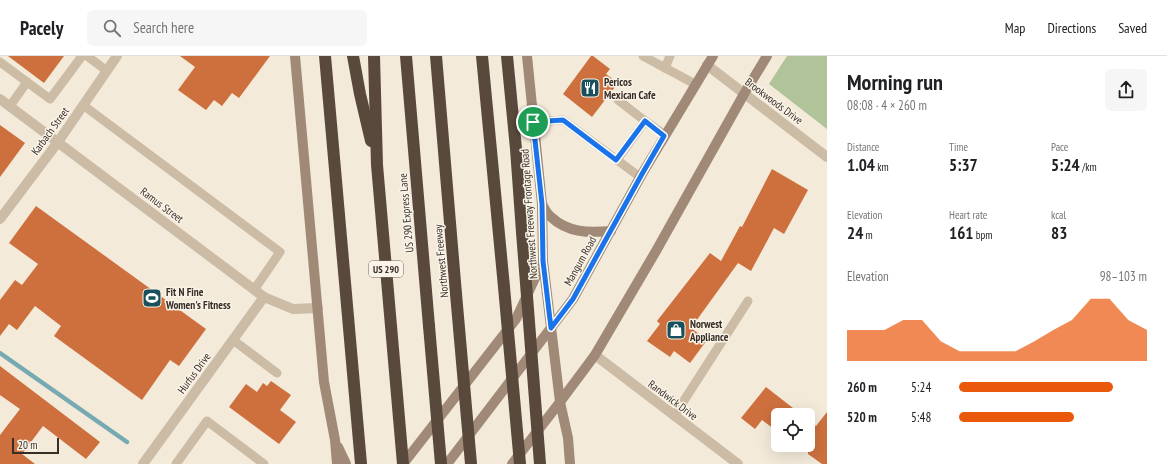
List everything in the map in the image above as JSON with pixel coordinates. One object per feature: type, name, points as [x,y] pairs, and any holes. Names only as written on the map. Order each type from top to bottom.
[{"type":"highway","points":[[325,56],[361,464]]},
{"type":"highway","points":[[353,56],[360,94],[377,165]]},
{"type":"highway","name":"US 290","points":[[374,56],[377,165],[403,464]]},
{"type":"highway","name":"US 290 Express Lane","points":[[406,56],[441,464]]},
{"type":"highway","name":"Northwest Freeway","points":[[436,56],[471,464]]},
{"type":"highway","points":[[482,56],[520,464]]},
{"type":"highway","points":[[507,56],[516,149],[540,464]]},
{"type":"main road","points":[[295,56],[324,382],[335,440],[337,464]]},
{"type":"main road","name":"Northwest Freeway Frontage Road","points":[[527,56],[542,204],[543,261],[560,402],[568,438],[570,464]]},
{"type":"main road","name":"Mangum Road","points":[[447,464],[573,299],[640,177],[713,56]]},
{"type":"main road","points":[[512,464],[595,355],[767,56]]},
{"type":"main road","points":[[542,204],[550,217],[569,229],[591,233],[610,231]]},
{"type":"main road","points":[[403,464],[516,319],[543,261]]},
{"type":"main road","points":[[335,440],[346,464]]},
{"type":"street","name":"Karbach Street","points":[[0,219],[58,142],[117,56]]},
{"type":"street","name":"Brookwoods Drive","points":[[707,66],[827,157]]},
{"type":"street","name":"Ramus Street","points":[[0,99],[264,297],[294,309],[318,308]]},
{"type":"street","name":"Hurfus Drive","points":[[142,464],[264,297]]},
{"type":"street","name":"Randwick Drive","points":[[595,355],[738,464]]},
{"type":"lane","points":[[0,62],[50,99],[82,56]]},
{"type":"lane","points":[[87,56],[107,71]]},
{"type":"lane","points":[[643,56],[695,84]]},
{"type":"lane","points":[[665,68],[670,56]]},
{"type":"lane","points":[[10,106],[28,82]]},
{"type":"lane","points":[[618,100],[664,136]]},
{"type":"lane","points":[[83,105],[280,252],[254,290]]},
{"type":"lane","points":[[533,122],[563,120],[640,177]]},
{"type":"lane","points":[[616,160],[645,121]]},
{"type":"lane","points":[[674,416],[748,301]]},
{"type":"lane","points":[[233,340],[277,373]]},
{"type":"lane","points":[[181,462],[207,421],[264,464]]},
{"type":"green space","points":[[787,56],[827,56],[827,129],[769,84]]},
{"type":"building","points":[[8,56],[64,56],[44,83]]},
{"type":"building","points":[[180,56],[270,56],[239,98],[232,93],[222,106],[214,100],[206,110],[178,90],[195,67]]},
{"type":"building","name":"Pericos Mexican Cafe","points":[[591,56],[610,69],[606,74],[618,83],[592,117],[563,94]]},
{"type":"building","points":[[0,125],[25,143],[0,177]]},
{"type":"building","points":[[772,169],[808,190],[784,234],[774,228],[751,271],[738,263],[691,328],[707,340],[690,363],[674,351],[670,357],[647,341],[660,324],[657,321],[710,253],[721,261],[740,226],[742,227]]},
{"type":"building","points":[[36,206],[206,329],[179,366],[170,360],[142,400],[54,336],[61,326],[35,306],[17,330],[9,324],[0,336],[0,300],[15,280],[22,285],[38,264],[9,243]]},
{"type":"building","points":[[0,366],[100,442],[86,459],[43,426],[22,454],[35,464],[0,464],[0,435],[20,409],[0,395]]},
{"type":"building","points":[[271,381],[291,395],[280,410],[296,422],[279,444],[229,407],[246,384],[257,392],[263,383],[267,386]]},
{"type":"building","points":[[766,387],[793,408],[771,408],[771,427],[762,420],[755,429],[741,418]]},
{"type":"building","points":[[827,412],[827,464],[822,464],[808,454],[808,452],[815,452],[815,425],[816,426]]},
{"type":"waterway","points":[[0,353],[127,442]]},
{"type":"place","name":"Pericos Mexican Cafe","points":[[590,88]]},
{"type":"place","name":"Fit N Fine Women's Fitness","points":[[152,298]]},
{"type":"place","name":"Norwest Appliance","points":[[676,330]]},
{"type":"route","points":[[563,120],[616,160],[645,121],[664,136],[573,299],[551,328],[543,261],[542,204],[533,122],[563,120]]}]
